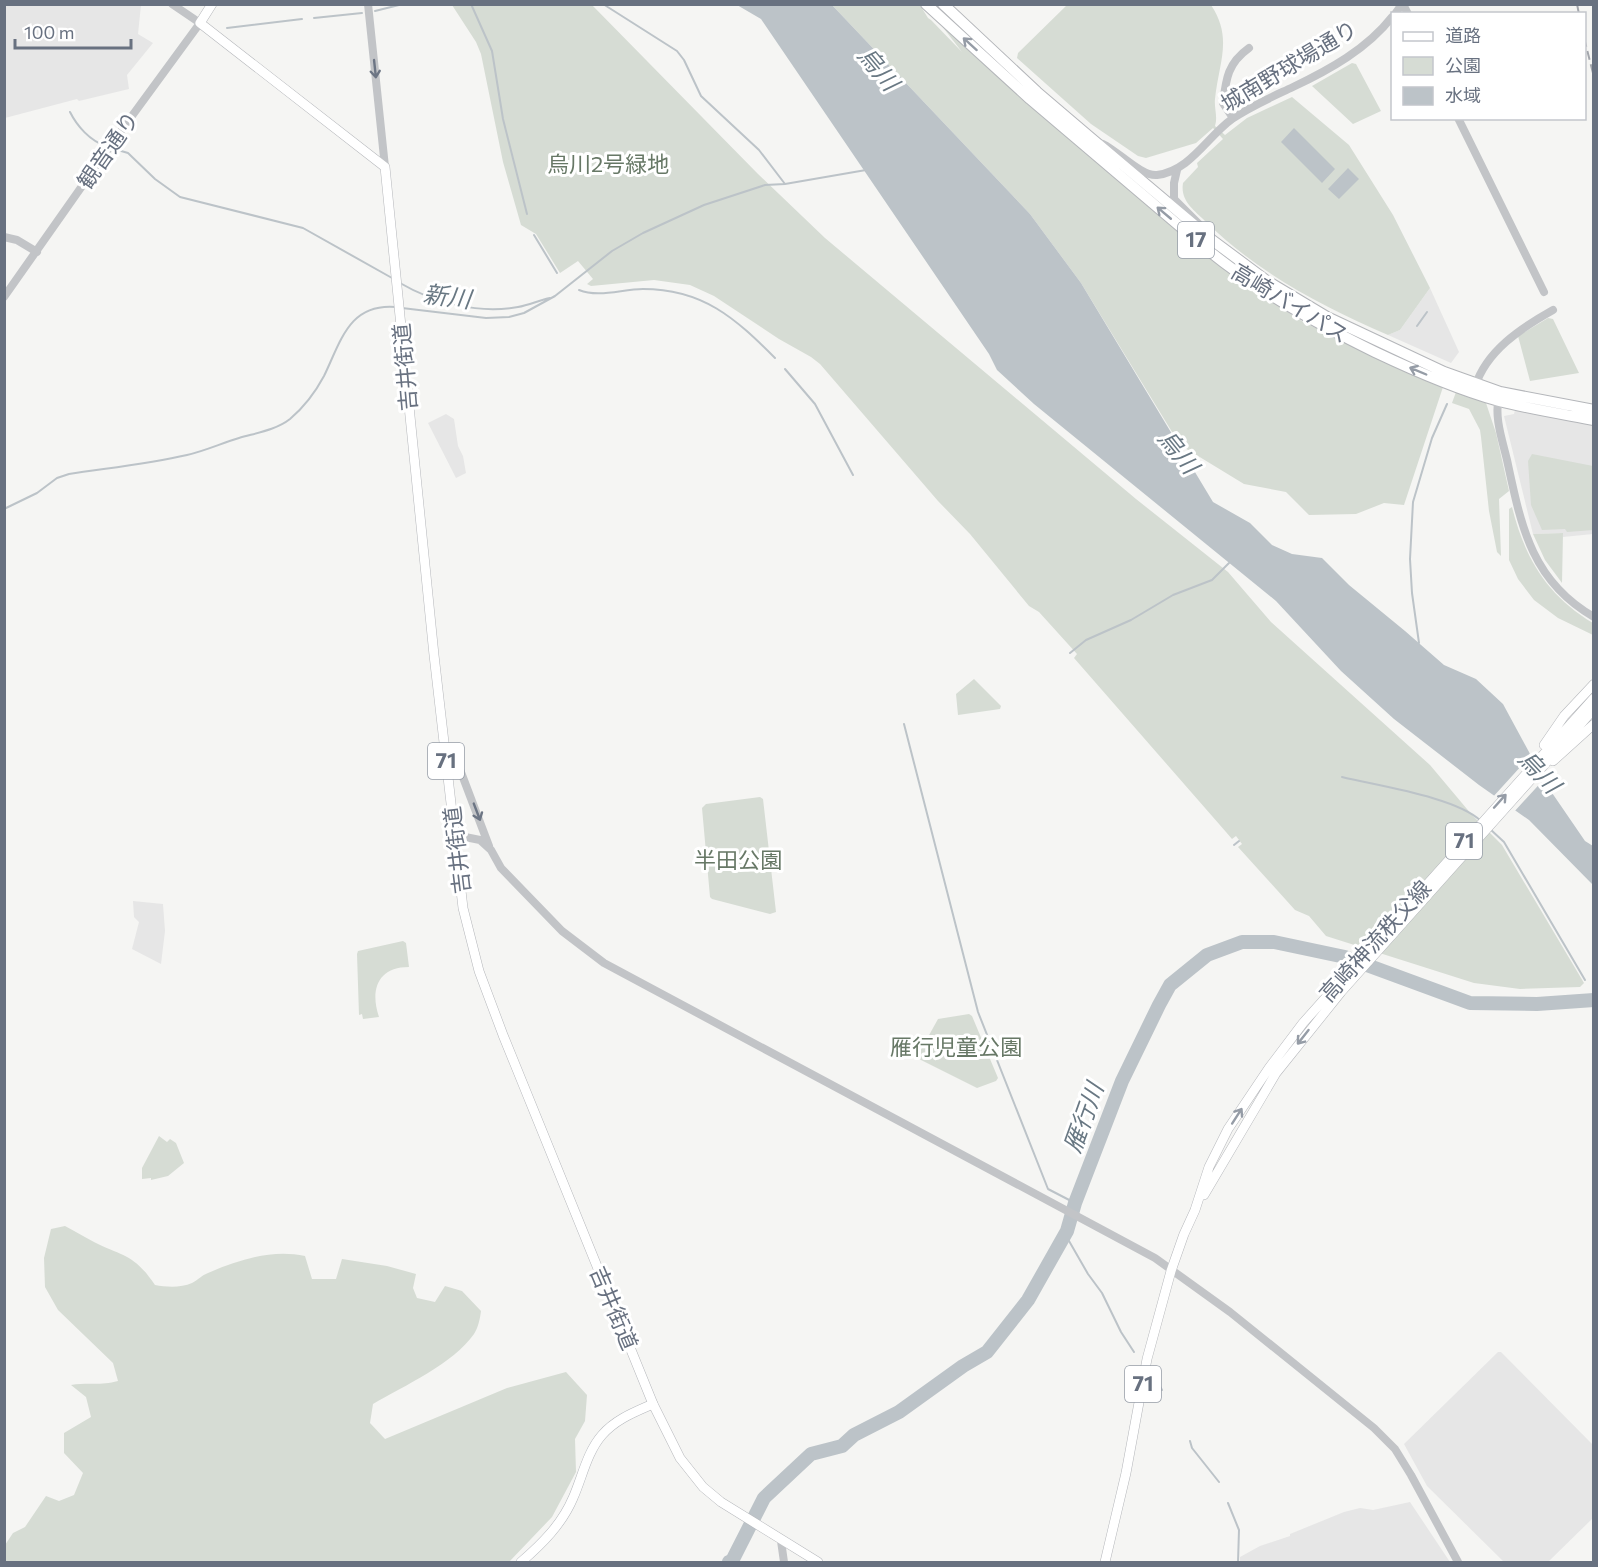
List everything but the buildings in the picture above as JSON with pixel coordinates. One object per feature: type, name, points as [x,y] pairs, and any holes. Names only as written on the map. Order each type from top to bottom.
[{"type":"highway","name":"高崎バイパス","points":[[926,4],[1066,130],[1230,268],[1317,323],[1395,361],[1499,396],[1593,420]]},
{"type":"highway","name":"高崎バイパス","points":[[943,4],[1037,92],[1212,240],[1267,281],[1327,317],[1474,388]]},
{"type":"highway","name":"高崎バイパス","points":[[1499,396],[1593,411]]},
{"type":"main road","name":"観音通り","points":[[200,23],[212,4]]},
{"type":"main road","points":[[200,23],[385,168]]},
{"type":"main road","name":"吉井街道","points":[[385,168],[443,741],[463,908],[479,971],[581,1229],[667,1434],[692,1475],[721,1502],[781,1541]]},
{"type":"main road","name":"71","points":[[1537,760],[1558,723],[1593,684]]},
{"type":"main road","name":"高崎神流秩父線","points":[[1338,989],[1593,698]]},
{"type":"main road","name":"高崎神流秩父線","points":[[1105,1563],[1126,1473],[1147,1359],[1171,1271],[1209,1167],[1228,1130],[1285,1046],[1527,785],[1593,709]]},
{"type":"main road","name":"71","points":[[1527,785],[1593,724]]},
{"type":"main road","points":[[520,1563],[551,1534],[568,1510],[591,1452],[602,1435],[618,1420],[653,1404]]},
{"type":"main road","name":"71","points":[[781,1541],[818,1563]]},
{"type":"street","points":[[172,4],[200,23]]},
{"type":"street","points":[[368,4],[385,168]]},
{"type":"street","name":"城南野球場通り","points":[[1177,170],[1233,118],[1335,65],[1369,41],[1391,18]]},
{"type":"street","name":"観音通り","points":[[4,297],[200,23]]},
{"type":"street","points":[[1233,118],[1223,103],[1224,91],[1233,60],[1249,48]]},
{"type":"street","points":[[1459,120],[1544,292]]},
{"type":"street","points":[[1091,138],[1121,154],[1145,174],[1159,175],[1177,170],[1174,199],[1212,240]]},
{"type":"street","points":[[4,237],[17,240],[37,252]]},
{"type":"street","points":[[1474,388],[1483,368],[1513,334],[1552,310]]},
{"type":"street","points":[[1499,396],[1497,411],[1500,426],[1520,519],[1530,546],[1544,573],[1556,588],[1593,617]]},
{"type":"street","points":[[443,741],[456,759],[491,850],[501,868],[555,924],[604,963],[1157,1259],[1230,1312],[1374,1428],[1395,1449],[1412,1475],[1458,1563]]},
{"type":"street","points":[[456,835],[480,840],[491,850]]},
{"type":"street","points":[[781,1541],[784,1563]]},
{"type":"shaded area","points":[[5,4],[141,5],[138,34],[153,43],[127,75],[129,89],[79,101],[77,99],[5,118]]},
{"type":"shaded area","points":[[1430,288],[1459,352],[1451,363],[1388,335],[1400,330]]},
{"type":"shaded area","points":[[1515,410],[1593,425],[1593,534],[1563,537],[1563,533],[1533,534],[1504,416],[1514,414]]},
{"type":"shaded area","points":[[446,414],[454,419],[458,446],[463,456],[466,473],[456,478],[428,423]]},
{"type":"shaded area","points":[[133,901],[163,904],[165,931],[161,964],[132,949],[139,922],[134,917]]},
{"type":"shaded area","points":[[1498,1352],[1501,1352],[1593,1445],[1593,1518],[1548,1562],[1504,1562],[1427,1486],[1404,1444]]},
{"type":"shaded area","points":[[1410,1502],[1450,1562],[1240,1562],[1240,1557],[1260,1546],[1290,1536],[1290,1534],[1344,1512],[1360,1508],[1373,1510]]},
{"type":"green space","name":"烏川2号緑地","points":[[452,5],[592,5],[758,174],[825,238],[1136,499],[1228,572],[1271,622],[1430,765],[1472,815],[1502,845],[1584,983],[1580,987],[1520,989],[1474,983],[1326,936],[1309,916],[1295,910],[1238,847],[1242,844],[1236,836],[1232,839],[1074,658],[1077,654],[1039,612],[1029,606],[970,534],[938,501],[820,364],[714,296],[690,285],[654,280],[591,286],[587,284],[593,279],[578,261],[560,273],[536,234],[521,225],[503,162],[481,54],[476,42]]},
{"type":"green space","points":[[832,5],[920,5],[928,18],[962,52],[938,21],[1175,229],[1281,308],[1305,323],[1443,387],[1404,505],[1384,503],[1356,514],[1309,515],[1286,492],[1244,484],[1180,445],[1081,283],[1030,214]]},
{"type":"green space","points":[[1067,5],[1211,5],[1218,17],[1223,39],[1215,99],[1215,126],[1225,135],[1247,118],[1292,97],[1349,145],[1393,215],[1430,288],[1400,330],[1388,335],[1291,287],[1225,240],[1192,209],[1184,195],[1183,183],[1198,167],[1197,163],[1223,139],[1213,128],[1196,143],[1146,158],[1138,156],[1091,124],[1017,58],[1018,53]]},
{"type":"green space","points":[[1352,63],[1356,64],[1381,111],[1353,124],[1312,86]]},
{"type":"green space","points":[[1548,318],[1553,319],[1579,373],[1530,381],[1518,336]]},
{"type":"green space","points":[[1456,392],[1486,403],[1496,433],[1509,491],[1499,499],[1501,556],[1497,552],[1489,511],[1480,430],[1469,409],[1452,403]]},
{"type":"green space","points":[[1532,454],[1593,466],[1593,530],[1567,532],[1565,529],[1542,530],[1531,505],[1528,461]]},
{"type":"green space","points":[[1512,507],[1524,543],[1540,574],[1563,600],[1593,623],[1593,635],[1558,618],[1534,600],[1518,579],[1509,560],[1509,509]]},
{"type":"green space","points":[[1563,533],[1562,583],[1545,560],[1533,534]]},
{"type":"green space","points":[[974,679],[1001,706],[1000,709],[958,715],[956,694]]},
{"type":"green space","name":"半田公園","points":[[760,797],[763,799],[776,912],[770,914],[710,897],[702,808],[706,804]]},
{"type":"green space","points":[[403,941],[406,943],[409,967],[398,968],[383,976],[375,998],[379,1017],[363,1019],[362,1014],[359,1015],[358,951]]},
{"type":"green space","name":"雁行児童公園","points":[[969,1014],[972,1016],[998,1078],[996,1081],[977,1088],[919,1059],[918,1055],[938,1019]]},
{"type":"green space","points":[[159,1136],[167,1142],[170,1139],[176,1143],[184,1163],[168,1176],[151,1180],[151,1178],[142,1179],[142,1168]]},
{"type":"green space","points":[[65,1226],[134,1262],[155,1285],[174,1287],[188,1285],[206,1274],[231,1264],[255,1257],[292,1254],[305,1256],[312,1279],[336,1279],[342,1259],[387,1266],[416,1274],[413,1288],[417,1298],[435,1302],[445,1286],[462,1291],[481,1311],[474,1334],[454,1355],[413,1382],[373,1404],[370,1423],[385,1439],[507,1388],[566,1372],[587,1395],[585,1421],[575,1439],[576,1472],[552,1517],[509,1562],[5,1562],[5,1545],[13,1533],[25,1527],[46,1496],[59,1501],[74,1495],[83,1473],[64,1453],[64,1433],[91,1417],[86,1397],[71,1385],[118,1381],[113,1363],[58,1310],[45,1287],[44,1258],[51,1229]]},
{"type":"water","name":"烏川","points":[[737,5],[832,5],[1030,214],[1081,283],[1213,502],[1250,523],[1272,545],[1292,554],[1322,558],[1349,585],[1444,665],[1476,679],[1503,704],[1548,787],[1585,841],[1593,846],[1593,885],[1529,820],[1479,785],[1394,719],[1341,671],[1276,601],[1034,404],[997,370],[989,354],[761,19]]},
{"type":"water","points":[[1294,128],[1335,169],[1322,183],[1281,142]]},
{"type":"water","points":[[1348,168],[1359,179],[1339,199],[1328,189]]},
{"type":"pier","points":[[1532,750],[1546,777],[1513,813],[1492,798],[1523,764]]},
{"type":"waterway","points":[[375,11],[403,4]]},
{"type":"waterway","points":[[471,4],[492,51],[503,119],[527,214]]},
{"type":"waterway","points":[[603,4],[677,51],[684,60],[701,96],[759,150],[785,184]]},
{"type":"waterway","points":[[314,18],[362,13]]},
{"type":"waterway","points":[[227,28],[302,19]]},
{"type":"waterway","points":[[70,112],[85,132],[95,141],[106,146]]},
{"type":"waterway","points":[[111,148],[128,153],[155,179],[180,197],[303,228],[392,278]]},
{"type":"waterway","name":"新川","points":[[402,308],[486,318],[509,317],[524,313],[555,296],[612,251],[643,233],[704,205],[765,185],[785,184],[866,170]]},
{"type":"waterway","points":[[534,235],[557,273]]},
{"type":"waterway","points":[[400,283],[427,296],[472,308],[503,309],[550,298]]},
{"type":"waterway","points":[[579,290],[594,293],[635,289],[664,290],[701,300],[746,330],[775,358]]},
{"type":"waterway","name":"新川","points":[[4,509],[37,493],[57,478],[69,474],[187,455],[279,426],[295,415],[313,393],[324,376],[342,338],[357,318],[367,311],[380,307],[396,307]]},
{"type":"waterway","points":[[1417,326],[1427,312]]},
{"type":"waterway","points":[[785,369],[815,404],[853,475]]},
{"type":"waterway","points":[[1419,643],[1410,559],[1413,502],[1432,438],[1447,404]]},
{"type":"waterway","points":[[1070,653],[1086,640],[1131,620],[1173,595],[1212,580],[1229,563]]},
{"type":"waterway","points":[[904,724],[978,1012],[1048,1189],[1075,1203]]},
{"type":"waterway","points":[[1342,777],[1436,799],[1454,805],[1481,821]]},
{"type":"waterway","points":[[1490,829],[1504,842],[1585,980]]},
{"type":"waterway","points":[[1234,845],[1239,841]]},
{"type":"waterway","name":"雁行川","points":[[729,1562],[732,1561],[764,1498],[811,1454],[842,1446],[854,1435],[899,1412],[963,1366],[987,1352],[1028,1300],[1067,1231],[1075,1203],[1122,1081],[1159,1005],[1170,985],[1207,955],[1242,942],[1274,942],[1345,957],[1470,1003],[1537,1004],[1594,1000]]},
{"type":"waterway","points":[[1065,1234],[1102,1293],[1121,1332],[1134,1352]]},
{"type":"waterway","points":[[1156,1379],[1162,1390]]},
{"type":"waterway","points":[[1190,1441],[1192,1448],[1219,1482]]},
{"type":"waterway","points":[[1228,1503],[1239,1530],[1238,1562]]},
{"type":"railway","points":[[1577,4],[1579,12]]},
{"type":"railway","points":[[1586,46],[1594,77]]}]
